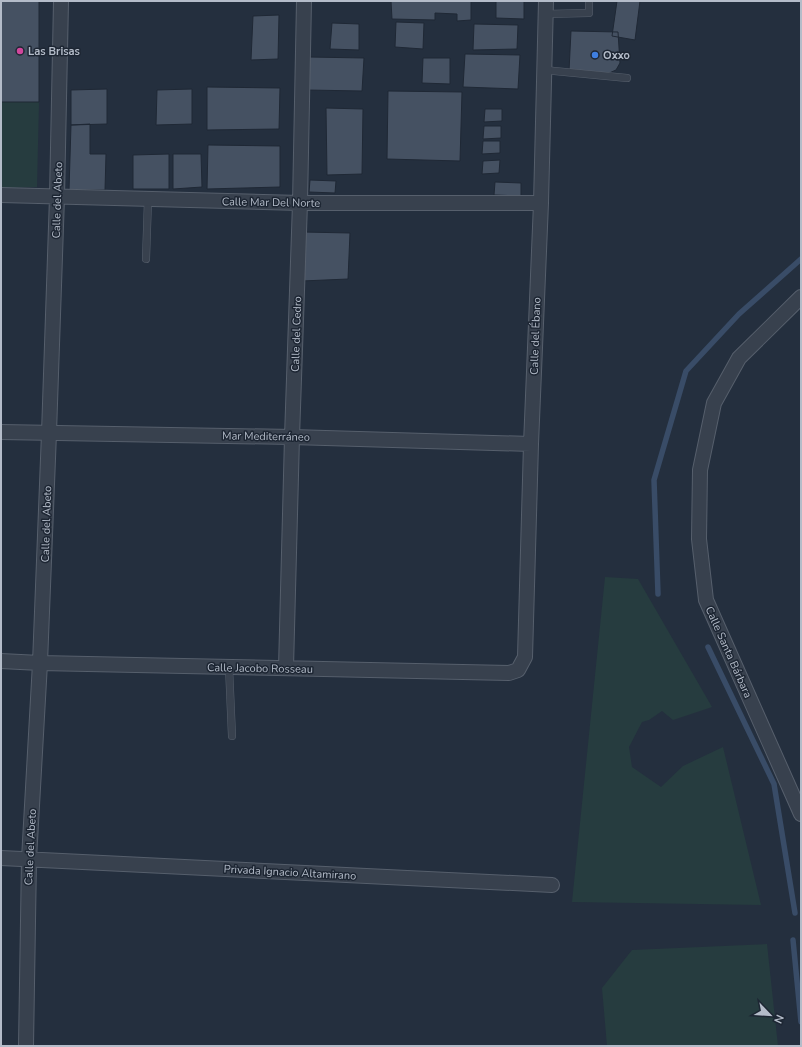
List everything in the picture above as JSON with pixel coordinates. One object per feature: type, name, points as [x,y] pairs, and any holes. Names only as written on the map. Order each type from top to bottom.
[{"type":"street","name":"Calle del Abeto","points":[[26,1046],[29,859],[40,663],[49,433],[57,197],[61,1]]},
{"type":"street","name":"Calle del Cedro","points":[[286,668],[300,203],[304,1]]},
{"type":"street","name":"Calle del Ébano","points":[[518,670],[525,657],[531,444],[541,203],[546,7]]},
{"type":"street","name":"Calle Mar Del Norte","points":[[1,195],[300,203],[541,203]]},
{"type":"street","name":"Calle Santa Bárbara","points":[[801,297],[739,358],[714,403],[700,470],[699,539],[706,600],[801,814]]},
{"type":"street","name":"Mar Mediterráneo","points":[[1,432],[292,437],[531,444]]},
{"type":"street","name":"Calle Jacobo Rosseau","points":[[1,661],[509,674],[518,670]]},
{"type":"street","name":"Privada Ignacio Altamirano","points":[[1,858],[552,885]]},
{"type":"lane","points":[[546,7],[589,13],[589,1]]},
{"type":"lane","points":[[544,70],[627,78]]},
{"type":"lane","points":[[146,259],[148,200]]},
{"type":"lane","points":[[228,667],[232,736]]},
{"type":"green space","points":[[1,102],[39,102],[37,187],[1,188]]},
{"type":"green space","points":[[605,577],[638,579],[712,707],[673,720],[662,711],[649,720],[642,722],[629,747],[632,767],[661,787],[683,766],[723,747],[761,905],[572,902]]},
{"type":"green space","points":[[767,944],[778,1046],[607,1046],[602,988],[632,950]]},
{"type":"building","name":"Las Brisas","points":[[1,1],[39,1],[39,102],[1,102]]},
{"type":"building","points":[[391,1],[471,1],[471,20],[457,21],[457,14],[435,13],[435,20],[392,19]]},
{"type":"building","points":[[496,1],[524,1],[524,19],[496,18]]},
{"type":"building","points":[[617,1],[640,1],[635,40],[612,36]]},
{"type":"building","points":[[279,15],[278,59],[251,60],[253,16]]},
{"type":"building","points":[[396,22],[424,23],[423,49],[395,47]]},
{"type":"building","points":[[332,23],[359,24],[359,50],[330,49]]},
{"type":"building","points":[[474,24],[518,25],[517,49],[473,50]]},
{"type":"building","name":"Oxxo","points":[[571,31],[618,32],[620,63],[616,70],[607,74],[569,71]]},
{"type":"building","points":[[465,54],[520,55],[518,89],[463,87]]},
{"type":"building","points":[[309,57],[364,58],[362,91],[307,90]]},
{"type":"building","points":[[423,58],[450,58],[450,84],[422,83]]},
{"type":"building","points":[[207,87],[280,88],[279,129],[207,130]]},
{"type":"building","points":[[107,89],[107,124],[71,125],[71,90]]},
{"type":"building","points":[[192,89],[192,124],[156,125],[157,90]]},
{"type":"building","points":[[388,91],[462,92],[460,161],[387,159]]},
{"type":"building","points":[[326,108],[363,109],[362,174],[327,175]]},
{"type":"building","points":[[485,109],[502,109],[502,121],[484,122]]},
{"type":"building","points":[[90,124],[90,154],[106,154],[105,190],[69,190],[71,125]]},
{"type":"building","points":[[484,126],[501,126],[501,138],[483,139]]},
{"type":"building","points":[[483,141],[500,141],[500,153],[482,154]]},
{"type":"building","points":[[208,145],[280,146],[280,187],[207,189]]},
{"type":"building","points":[[169,154],[169,189],[133,189],[133,155]]},
{"type":"building","points":[[173,154],[201,154],[202,187],[173,189]]},
{"type":"building","points":[[500,160],[499,173],[482,174],[483,161]]},
{"type":"building","points":[[310,180],[336,181],[335,193],[309,192]]},
{"type":"building","points":[[495,182],[521,183],[521,196],[494,195]]},
{"type":"building","points":[[303,232],[350,233],[348,279],[302,281]]},
{"type":"waterway","points":[[658,594],[654,480],[686,371],[739,314],[801,259]]},
{"type":"waterway","points":[[708,647],[774,784],[795,913]]},
{"type":"waterway","points":[[793,940],[801,1022]]},
{"type":"place","name":"Las Brisas","points":[[20,51]]},
{"type":"place","name":"Oxxo","points":[[595,55]]}]
